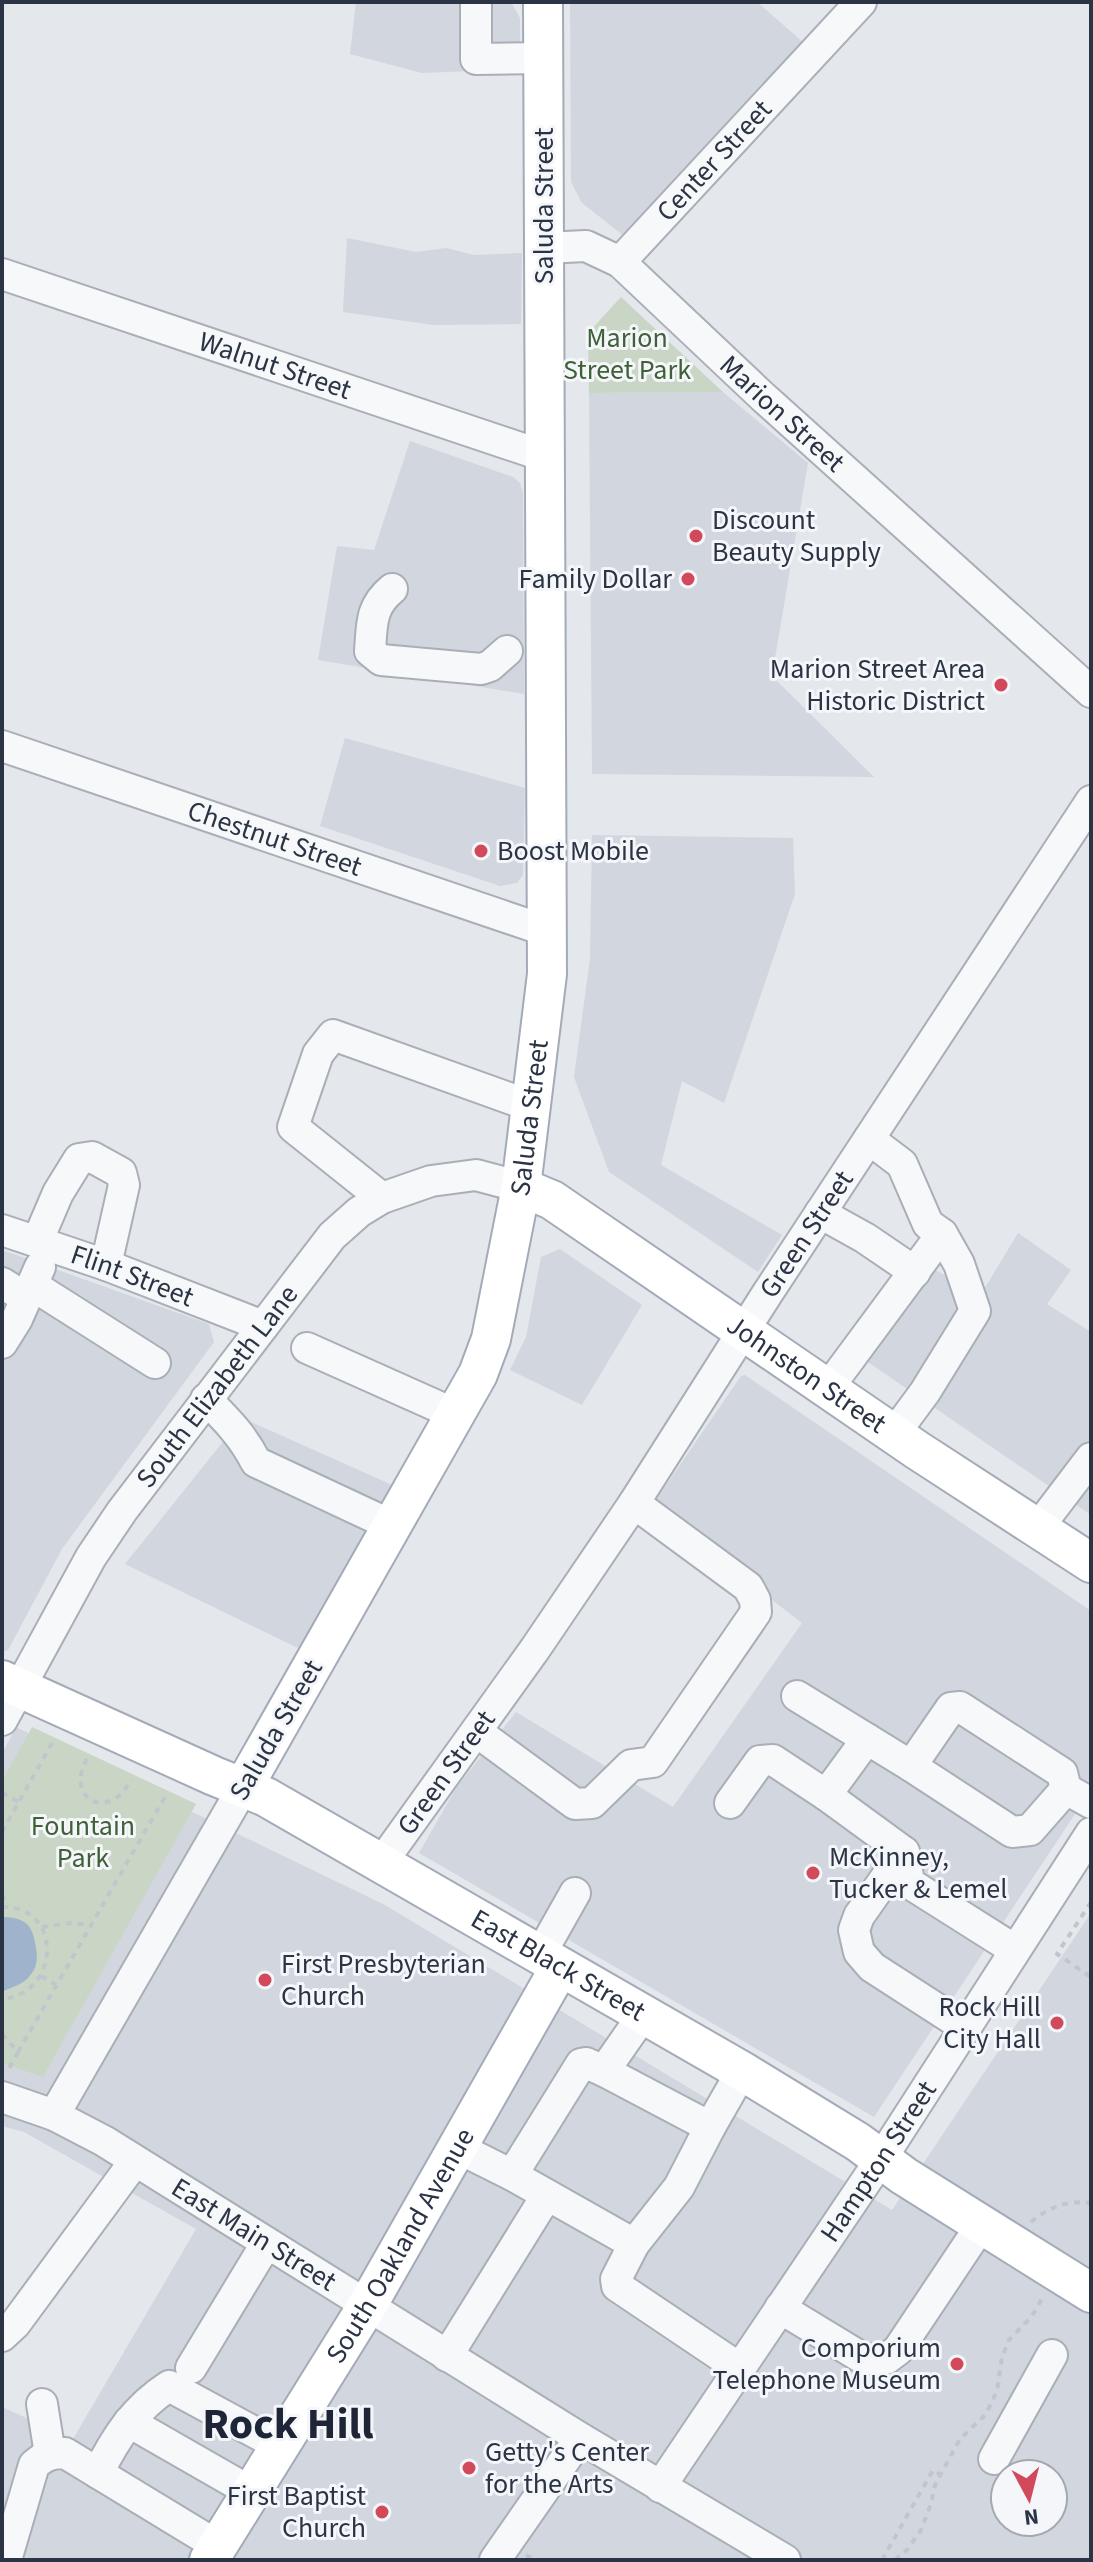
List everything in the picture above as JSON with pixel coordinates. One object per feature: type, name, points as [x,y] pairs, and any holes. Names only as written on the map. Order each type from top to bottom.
[{"type":"main road","name":"Saluda Street","points":[[244,1786],[478,1374],[491,1339],[521,1187],[547,974],[543,2]]},
{"type":"main road","name":"Johnston Street","points":[[521,1187],[552,1200],[894,1434],[1091,1563]]},
{"type":"main road","name":"East Black Street","points":[[8,1696],[244,1786],[382,1862],[742,2071],[1091,2293]]},
{"type":"main road","name":"South Oakland Avenue","points":[[214,2553],[367,2306],[456,2147],[550,1961]]},
{"type":"street","points":[[476,2],[476,59],[543,58]]},
{"type":"street","name":"Center Street","points":[[620,262],[861,2]]},
{"type":"street","points":[[544,248],[586,246],[620,262]]},
{"type":"street","name":"Marion Street","points":[[620,262],[763,397],[1091,692]]},
{"type":"street","name":"Walnut Street","points":[[2,274],[547,457]]},
{"type":"street","points":[[392,589],[377,603],[373,616],[370,651],[375,657],[481,669],[490,666],[507,651]]},
{"type":"street","name":"Chestnut Street","points":[[2,746],[547,931]]},
{"type":"street","name":"Green Street","points":[[382,1862],[477,1732],[634,1503],[1091,801]]},
{"type":"street","points":[[382,1198],[293,1127],[318,1054],[333,1035],[531,1106]]},
{"type":"street","points":[[869,1139],[902,1164],[928,1224],[942,1234],[959,1264],[975,1311],[925,1392],[894,1434]]},
{"type":"street","points":[[2,1343],[20,1289],[43,1244],[58,1193],[79,1159],[92,1157],[121,1173],[124,1185],[106,1265]]},
{"type":"street","name":"South Elizabeth Lane","points":[[8,1696],[122,1511],[332,1236],[359,1212],[400,1190],[452,1177],[476,1175],[521,1187]]},
{"type":"street","points":[[820,1213],[865,1238],[915,1272]]},
{"type":"street","name":"Flint Street","points":[[2,1230],[106,1265],[263,1326]]},
{"type":"street","points":[[828,1388],[942,1234]]},
{"type":"street","points":[[20,1289],[155,1363]]},
{"type":"street","points":[[307,1348],[457,1415]]},
{"type":"street","points":[[206,1399],[247,1443],[256,1462],[393,1526]]},
{"type":"street","points":[[1037,1529],[1091,1458]]},
{"type":"street","points":[[477,1732],[575,1804],[592,1803],[631,1765],[653,1762],[756,1612],[755,1600],[748,1587],[634,1503]]},
{"type":"street","points":[[797,1696],[1012,1832],[1030,1830],[1078,1796],[1062,1773],[960,1707],[951,1708],[911,1766]]},
{"type":"street","points":[[826,1795],[867,1739]]},
{"type":"street","points":[[730,1803],[760,1761],[773,1760],[904,1852],[909,1883],[1015,1950]]},
{"type":"street","name":"Saluda Street","points":[[54,2115],[244,1786]]},
{"type":"street","name":"Hampton Street","points":[[660,2487],[881,2159],[1091,1833]]},
{"type":"street","points":[[904,1852],[859,1916],[854,1930],[859,1952],[872,1967],[965,2027]]},
{"type":"street","points":[[550,1961],[575,1893]]},
{"type":"street","points":[[604,2071],[643,2015]]},
{"type":"street","points":[[512,2175],[581,2064],[586,2063],[604,2071],[710,2127]]},
{"type":"street","points":[[739,2368],[617,2286],[616,2279],[634,2244],[679,2187],[742,2071]]},
{"type":"street","name":"East Main Street","points":[[5,2083],[660,2487],[785,2560]]},
{"type":"street","points":[[456,2147],[634,2244]]},
{"type":"street","points":[[2,2336],[15,2324],[135,2161]]},
{"type":"street","points":[[447,2356],[547,2195]]},
{"type":"street","points":[[780,2308],[864,2359],[886,2359],[898,2350],[982,2224]]},
{"type":"street","points":[[191,2368],[266,2244]]},
{"type":"street","points":[[995,2458],[1052,2355]]},
{"type":"street","points":[[98,2473],[112,2445],[129,2422],[148,2400],[169,2386],[280,2446]]},
{"type":"street","points":[[42,2404],[50,2454]]},
{"type":"street","points":[[129,2422],[251,2492]]},
{"type":"street","points":[[495,2560],[580,2438]]},
{"type":"street","points":[[6,2560],[34,2465],[50,2454],[65,2453],[214,2553]]},
{"type":"path","points":[[2,1832],[52,1743]]},
{"type":"path","points":[[87,1759],[79,1773],[80,1786],[83,1793],[95,1802],[118,1799],[131,1779]]},
{"type":"path","points":[[2,1793],[19,1802]]},
{"type":"path","points":[[5,2083],[18,2052],[166,1795]]},
{"type":"path","points":[[2,1895],[4,1907],[25,1911],[42,1927],[47,1956],[41,1976],[31,1989],[19,1996],[2,1999]]},
{"type":"path","points":[[1090,1906],[1057,1954],[1091,1977]]},
{"type":"path","points":[[42,1927],[70,1923],[91,1925]]},
{"type":"path","points":[[41,1976],[56,1985]]},
{"type":"path","points":[[2,2034],[18,2052]]},
{"type":"path","points":[[1029,2224],[1057,2205],[1077,2201],[1091,2203]]},
{"type":"path","points":[[895,2560],[907,2550],[921,2530],[941,2475],[960,2439],[986,2414],[997,2391],[1002,2357],[1009,2340],[1032,2316],[1059,2273]]},
{"type":"path","points":[[882,2560],[933,2470],[941,2475]]},
{"type":"shaded area","points":[[356,2],[511,2],[520,18],[520,69],[422,73],[350,54]]},
{"type":"shaded area","points":[[570,2],[757,2],[804,43],[624,236],[582,203],[571,182]]},
{"type":"shaded area","points":[[347,238],[416,252],[446,248],[474,255],[522,253],[521,324],[433,325],[343,312]]},
{"type":"shaded area","points":[[723,392],[808,463],[772,676],[874,777],[592,774],[589,393]]},
{"type":"shaded area","points":[[410,441],[513,477],[520,483],[523,493],[524,694],[318,660],[337,546],[374,550]]},
{"type":"shaded area","points":[[345,738],[525,788],[523,875],[517,883],[500,886],[320,826]]},
{"type":"shaded area","points":[[592,835],[793,838],[795,894],[724,1103],[682,1081],[661,1165],[782,1235],[758,1272],[609,1172],[574,1077],[590,959]]},
{"type":"shaded area","points":[[1018,1233],[1071,1270],[1047,1304],[1091,1332],[1091,1515],[846,1347],[914,1257],[980,1296]]},
{"type":"shaded area","points":[[560,1249],[642,1305],[582,1405],[510,1370],[526,1337],[541,1257]]},
{"type":"shaded area","points":[[2,1250],[209,1324],[214,1342],[62,1549],[8,1650],[2,1652]]},
{"type":"shaded area","points":[[745,1375],[1091,1611],[1091,1790],[874,2117],[419,1853],[456,1788],[516,1712],[673,1807],[802,1623],[651,1507],[741,1376]]},
{"type":"shaded area","points":[[242,1418],[399,1488],[300,1649],[125,1564]]},
{"type":"shaded area","points":[[16,1727],[385,1905],[892,2210],[1091,1913],[1091,2560],[2,2560],[2,2407],[73,2439],[196,2229],[24,2132],[2,2126],[2,1754]]},
{"type":"green space","name":"Marion Street Park","points":[[621,297],[723,392],[589,393],[588,333]]},
{"type":"green space","name":"Fountain Park","points":[[32,1727],[196,1804],[43,2077],[2,2063],[2,1781]]},
{"type":"water","points":[[2,1918],[19,1919],[28,1925],[37,1956],[29,1977],[2,1992]]},
{"type":"place","name":"Discount Beauty Supply","points":[[696,536]]},
{"type":"place","name":"Family Dollar","points":[[688,579]]},
{"type":"place","name":"Marion Street Area Historic District","points":[[1001,685]]},
{"type":"place","name":"Boost Mobile","points":[[481,851]]},
{"type":"place","name":"McKinney, Tucker & Lemel","points":[[813,1873]]},
{"type":"place","name":"First Presbyterian Church","points":[[265,1980]]},
{"type":"place","name":"Rock Hill City Hall","points":[[1057,2023]]},
{"type":"place","name":"Comporium Telephone Museum","points":[[957,2364]]},
{"type":"place","name":"Getty's Center for the Arts","points":[[469,2468]]},
{"type":"place","name":"First Baptist Church","points":[[382,2512]]},
{"type":"district","name":"Rock Hill","points":[[288,2424]]}]
